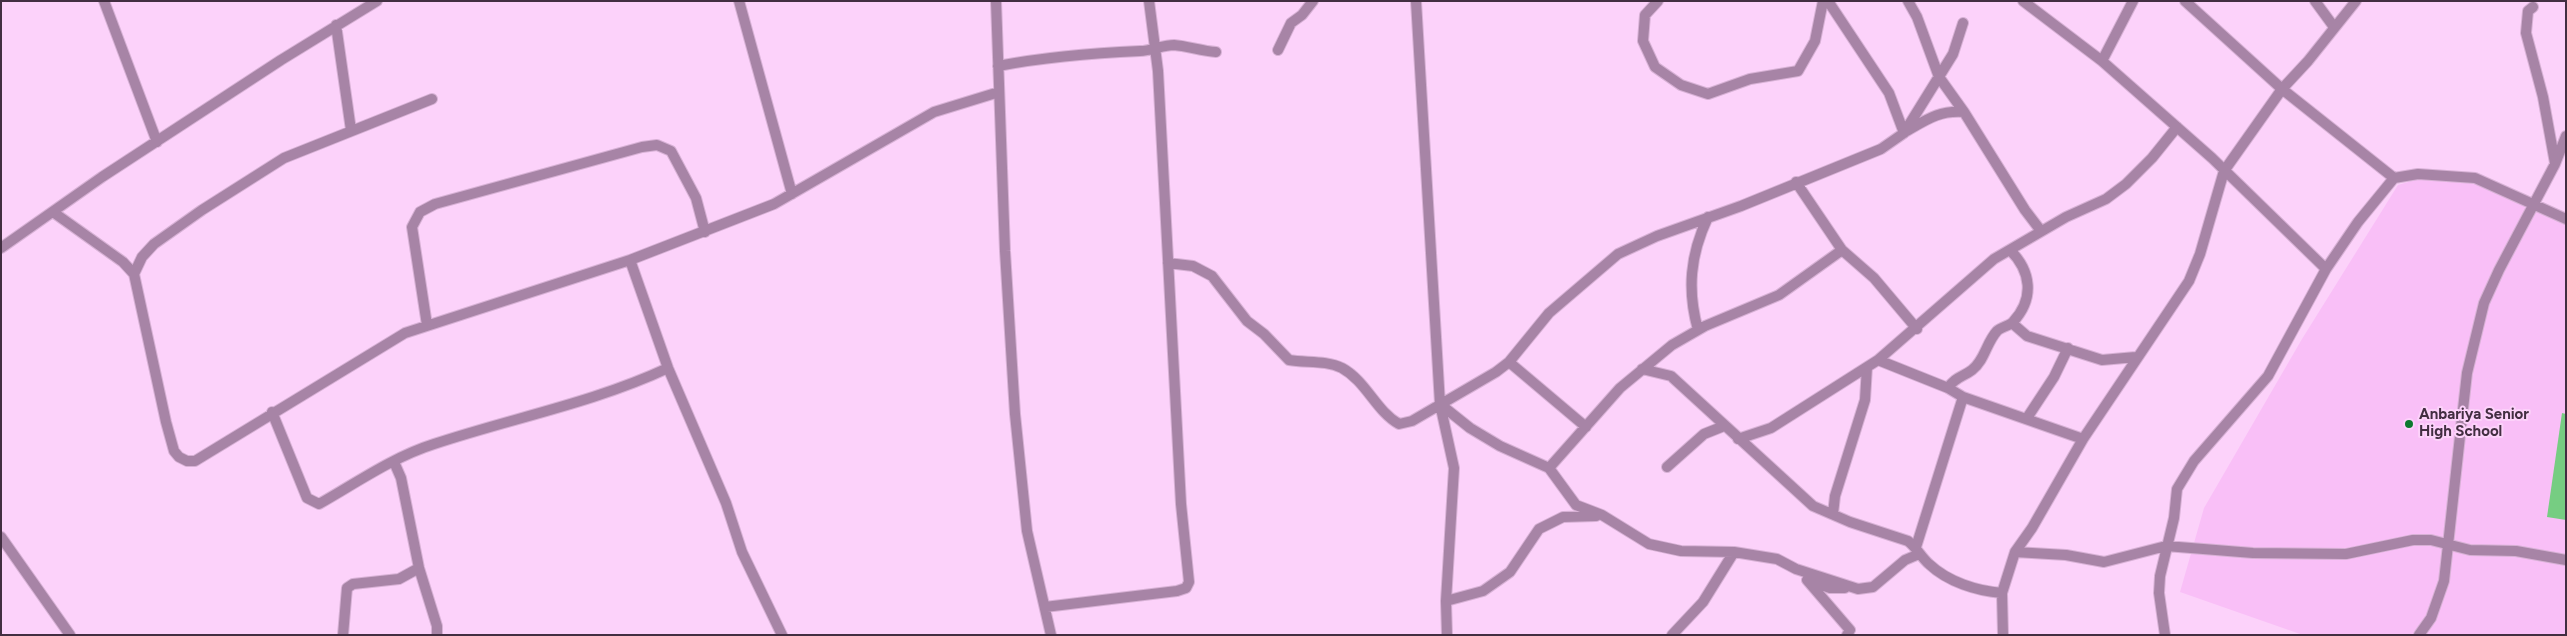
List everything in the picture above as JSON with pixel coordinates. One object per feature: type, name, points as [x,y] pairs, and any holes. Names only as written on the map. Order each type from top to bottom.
[{"type":"street","points":[[104,1],[157,142]]},
{"type":"street","points":[[1,248],[157,142],[336,25],[377,1]]},
{"type":"street","points":[[739,1],[792,194]]},
{"type":"street","points":[[996,1],[1004,251],[1015,414],[1027,531],[1051,635]]},
{"type":"street","points":[[1045,607],[1177,591],[1186,588],[1189,582],[1180,504],[1156,48],[1149,1]]},
{"type":"street","points":[[1278,50],[1290,23],[1302,15],[1313,1]]},
{"type":"street","points":[[1416,1],[1440,404],[1454,468],[1446,601],[1447,635]]},
{"type":"street","points":[[1658,1],[1645,16],[1643,41],[1655,67],[1681,84],[1708,94],[1750,79],[1798,71],[1815,41],[1822,1]]},
{"type":"street","points":[[1828,1],[1889,93],[1904,133]]},
{"type":"street","points":[[1908,1],[1917,17],[1939,77],[1964,112],[2025,210],[2041,230]]},
{"type":"street","points":[[2023,1],[2102,61],[2177,127],[2326,269]]},
{"type":"street","points":[[2102,61],[2133,1]]},
{"type":"street","points":[[2185,1],[2282,90],[2394,178]]},
{"type":"street","points":[[2316,1],[2334,27]]},
{"type":"street","points":[[2003,635],[2002,593],[2015,552],[2032,528],[2083,438],[2189,281],[2200,254],[2224,171],[2282,90],[2356,1]]},
{"type":"street","points":[[2533,7],[2528,11],[2526,33],[2543,96],[2555,164]]},
{"type":"street","points":[[1904,133],[1953,54],[1963,23]]},
{"type":"street","points":[[336,25],[346,83],[351,130]]},
{"type":"street","points":[[998,66],[1056,56],[1081,56],[1175,45],[1196,51],[1216,52]]},
{"type":"street","points":[[53,212],[117,257],[134,274],[174,451],[179,458],[187,461],[200,458],[272,412],[405,333],[630,260],[705,232],[774,204],[934,112],[999,92]]},
{"type":"street","points":[[134,274],[142,257],[154,244],[202,210],[284,158],[432,99]]},
{"type":"street","points":[[1168,263],[1193,266],[1212,276],[1247,321],[1264,334],[1289,360],[1328,363],[1343,369],[1363,388],[1390,419],[1400,424],[1412,421],[1496,372],[1509,362],[1549,313],[1601,267],[1634,246],[1888,146],[1904,133],[1929,118],[1948,111],[1964,112]]},
{"type":"street","points":[[1738,439],[1772,428],[1878,360],[1917,329],[1994,259],[2041,230],[2106,199],[2126,184],[2152,158],[2177,127]]},
{"type":"street","points":[[2419,635],[2437,605],[2446,572],[2447,543],[2467,373],[2484,303],[2499,270],[2555,164],[2566,136]]},
{"type":"street","points":[[427,325],[412,227],[420,212],[435,204],[633,149],[657,145],[671,151],[696,198],[705,232]]},
{"type":"street","points":[[2165,635],[2159,593],[2166,546],[2174,518],[2177,489],[2194,461],[2268,376],[2326,269],[2358,222],[2394,178],[2418,174],[2475,178],[2566,219]]},
{"type":"street","points":[[1796,182],[1842,250],[1874,278],[1917,329]]},
{"type":"street","points":[[1698,330],[1692,308],[1691,273],[1698,238],[1708,217]]},
{"type":"street","points":[[1549,468],[1620,388],[1672,345],[1698,330],[1779,295],[1842,250]]},
{"type":"street","points":[[1948,388],[1953,380],[1972,370],[1980,361],[1997,330],[2012,323],[2023,306],[2029,284],[2026,269],[2010,250]]},
{"type":"street","points":[[630,260],[668,368],[726,503],[742,552],[782,635]]},
{"type":"street","points":[[2012,323],[2027,336],[2102,360],[2136,357]]},
{"type":"street","points":[[2027,418],[2054,377],[2068,348]]},
{"type":"street","points":[[1878,360],[1948,388],[1963,397],[2083,438]]},
{"type":"street","points":[[1509,362],[1586,426]]},
{"type":"street","points":[[1833,514],[1835,496],[1865,400],[1867,367]]},
{"type":"street","points":[[272,412],[306,498],[319,504],[394,462],[432,444],[587,398],[644,379],[668,368]]},
{"type":"street","points":[[1642,369],[1671,376],[1806,500],[1833,514],[1908,541],[1936,570],[1953,580],[1986,592],[2002,593]]},
{"type":"street","points":[[1847,635],[1850,630],[1807,580],[1830,588],[1858,589],[1873,587],[1917,551],[1963,397]]},
{"type":"street","points":[[1440,404],[1470,428],[1500,446],[1549,468],[1576,505],[1602,516],[1649,544],[1681,551],[1734,552],[1777,560],[1796,569],[1858,589]]},
{"type":"street","points":[[1667,467],[1704,434],[1724,426]]},
{"type":"street","points":[[394,462],[401,478],[419,568],[438,626],[437,635]]},
{"type":"street","points":[[1446,601],[1483,591],[1510,572],[1539,529],[1548,524],[1563,516],[1602,516]]},
{"type":"street","points":[[1,537],[70,635]]},
{"type":"street","points":[[2015,552],[2066,554],[2104,562],[2166,546],[2253,553],[2346,554],[2413,540],[2431,540],[2470,550],[2516,551],[2566,560]]},
{"type":"street","points":[[1672,635],[1703,602],[1734,552]]},
{"type":"street","points":[[342,635],[347,588],[353,584],[399,578],[419,568]]},
{"type":"shaded area","name":"Anbariya Senior High School","points":[[2422,178],[2477,182],[2566,221],[2566,635],[2303,635],[2180,592],[2204,508],[2302,339],[2398,185]]},
{"type":"green space","points":[[2562,413],[2566,414],[2566,520],[2547,517]]},
{"type":"place","name":"Anbariya Senior High School","points":[[2409,424]]}]
